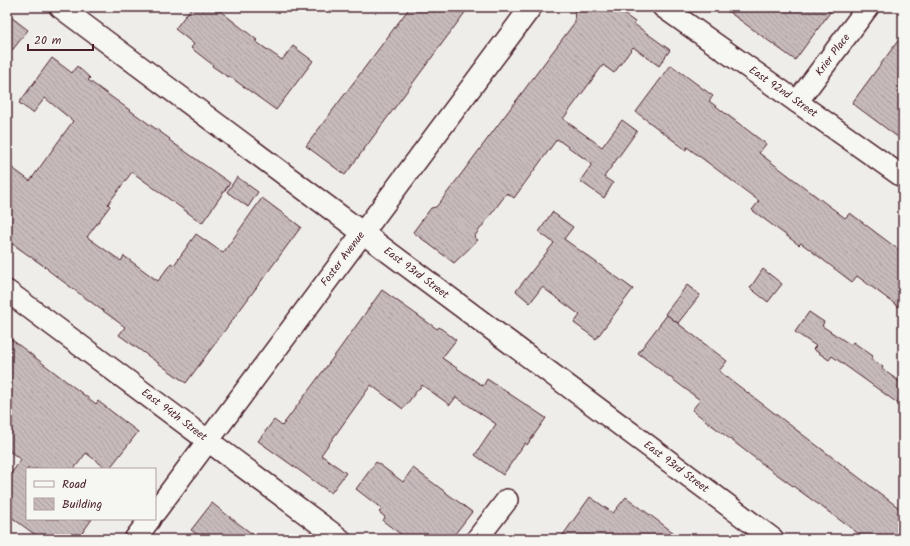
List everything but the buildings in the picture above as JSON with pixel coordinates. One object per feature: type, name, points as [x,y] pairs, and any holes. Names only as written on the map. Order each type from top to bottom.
[{"type":"street","name":"East 93rd Street","points":[[60,7],[773,539]]},
{"type":"street","name":"Foster Avenue","points":[[156,511],[531,7]]},
{"type":"street","name":"East 92nd Street","points":[[664,7],[903,177]]},
{"type":"street","name":"Krier Place","points":[[797,102],[868,7]]},
{"type":"street","name":"East 94th Street","points":[[7,290],[340,539]]},
{"type":"street","points":[[477,539],[506,500]]},
{"type":"street","points":[[135,539],[149,520]]}]
